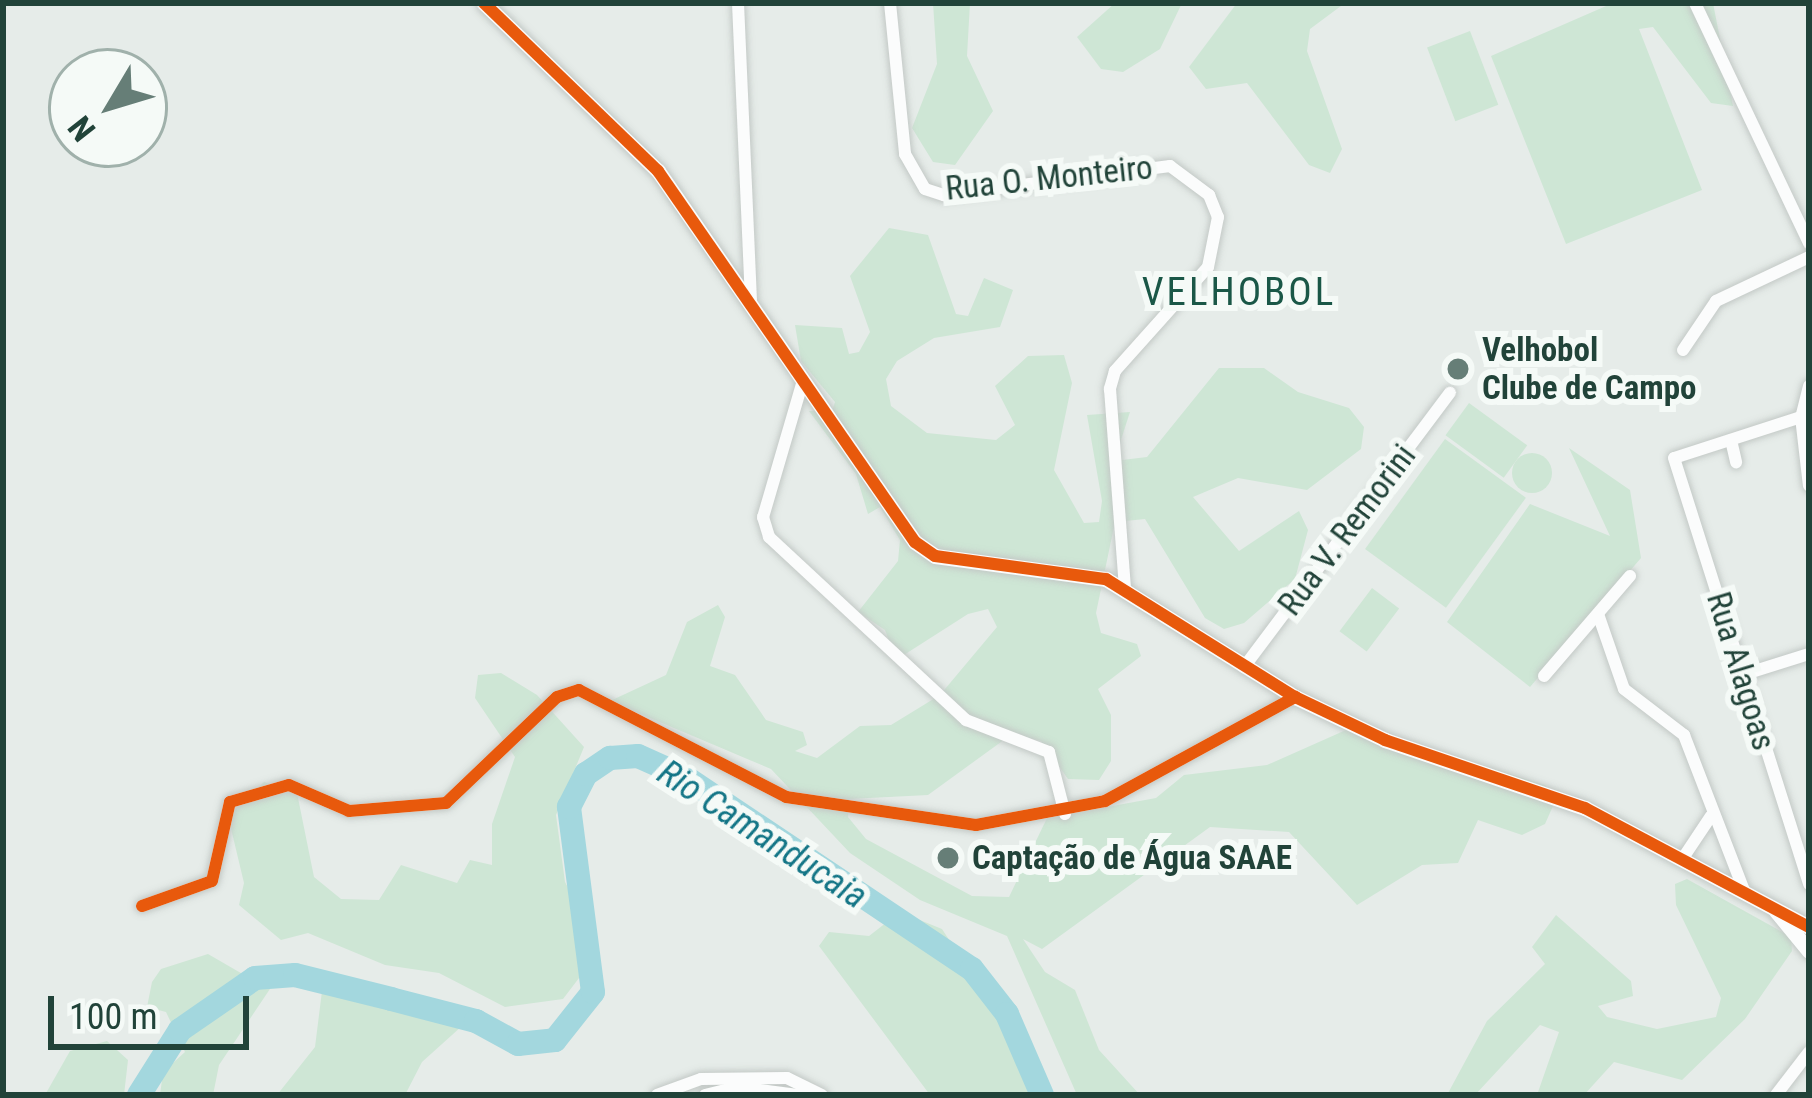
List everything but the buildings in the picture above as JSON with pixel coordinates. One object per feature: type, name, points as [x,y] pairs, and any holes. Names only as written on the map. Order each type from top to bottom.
[{"type":"street","points":[[484,3],[624,131],[751,304],[802,384],[935,556],[1125,589],[1295,697],[1685,854],[1745,895],[1809,926]]},
{"type":"street","points":[[738,3],[751,304]]},
{"type":"street","name":"Rua O. Monteiro","points":[[890,3],[905,154],[925,189],[944,195],[1170,166],[1209,195],[1218,218],[1208,267],[1115,371],[1110,389],[1125,589]]},
{"type":"street","points":[[1695,3],[1809,243]]},
{"type":"street","points":[[1683,350],[1716,302],[1809,257]]},
{"type":"street","points":[[802,384],[763,517],[769,537],[966,720],[1049,752],[1065,814]]},
{"type":"street","points":[[1809,386],[1801,417],[1809,486]]},
{"type":"street","name":"Rua V. Remorini","points":[[1244,667],[1450,393]]},
{"type":"street","points":[[1736,463],[1731,440],[1801,417]]},
{"type":"street","name":"Rua Alagoas","points":[[1731,440],[1674,458],[1809,884]]},
{"type":"street","points":[[1544,676],[1630,576]]},
{"type":"street","points":[[1598,614],[1624,688],[1684,735],[1745,895]]},
{"type":"street","points":[[1742,675],[1809,654]]},
{"type":"street","points":[[142,906],[212,881],[230,802],[290,785],[349,811],[446,803],[556,697],[579,690],[787,796],[869,815],[976,824],[1065,814],[1295,697]]},
{"type":"street","points":[[1685,854],[1711,815]]},
{"type":"street","points":[[1774,909],[1809,951]]},
{"type":"street","points":[[1775,1095],[1809,1052]]},
{"type":"street","points":[[657,1095],[676,1086],[787,1078],[822,1095]]},
{"type":"street","points":[[676,1086],[706,1094],[797,1095]]},
{"type":"green space","points":[[933,3],[970,3],[967,56],[993,111],[955,165],[933,162],[912,128],[937,64]]},
{"type":"green space","points":[[1115,3],[1182,3],[1160,49],[1123,72],[1101,69],[1077,37]]},
{"type":"green space","points":[[1237,3],[1345,3],[1310,29],[1307,51],[1342,149],[1330,173],[1309,165],[1247,83],[1206,89],[1189,67]]},
{"type":"green space","points":[[1613,3],[1713,3],[1733,106],[1711,103],[1653,27],[1639,29],[1702,190],[1566,244],[1491,56]]},
{"type":"green space","points":[[1470,31],[1498,105],[1455,121],[1427,47]]},
{"type":"green space","points":[[889,228],[928,235],[956,314],[968,316],[984,278],[1013,290],[1000,327],[934,338],[897,361],[886,379],[891,406],[927,433],[996,440],[1015,425],[995,386],[1028,356],[1064,355],[1072,383],[1054,470],[1084,523],[1099,522],[1102,501],[1087,415],[1130,412],[1114,461],[1147,457],[1219,368],[1264,368],[1298,392],[1349,408],[1364,427],[1361,449],[1307,490],[1238,478],[1193,497],[1239,551],[1299,511],[1308,530],[1295,579],[1244,623],[1224,629],[1205,618],[1145,519],[1115,522],[1096,613],[1101,633],[1137,644],[1141,656],[1098,689],[1111,715],[1111,761],[1099,780],[1068,779],[1041,741],[1012,734],[928,795],[849,799],[848,817],[866,839],[972,896],[1009,897],[1047,818],[1156,798],[1184,775],[1267,765],[1355,726],[1545,785],[1557,797],[1545,824],[1522,835],[1478,820],[1458,863],[1422,865],[1357,905],[1289,832],[1210,827],[1042,949],[1023,939],[1045,972],[1075,990],[1099,1050],[1140,1095],[1077,1095],[1007,936],[920,900],[850,853],[771,769],[610,701],[666,675],[687,622],[718,605],[725,617],[710,666],[735,675],[766,720],[803,732],[807,745],[795,751],[817,758],[860,726],[891,725],[940,695],[997,627],[988,609],[968,614],[896,660],[885,630],[858,612],[898,561],[900,540],[880,507],[868,514],[856,474],[809,411],[832,411],[835,402],[801,361],[795,325],[842,328],[849,354],[859,352],[870,332],[850,276]]},
{"type":"green space","points":[[1469,403],[1527,445],[1504,478],[1445,435]]},
{"type":"green space","points":[[1445,439],[1526,498],[1446,608],[1365,549]]},
{"type":"green space","points":[[1569,448],[1630,490],[1641,558],[1530,687],[1447,622],[1530,504],[1610,536]]},
{"type":"green space","points":[[1532,453],[1546,459],[1552,473],[1546,487],[1532,493],[1518,487],[1512,473],[1518,459]]},
{"type":"green space","points":[[1372,588],[1399,608],[1367,652],[1340,631]]},
{"type":"green space","points":[[501,673],[537,695],[584,747],[556,815],[565,882],[595,939],[592,961],[563,999],[505,1007],[439,973],[385,965],[308,933],[281,940],[239,905],[244,883],[228,816],[264,782],[297,793],[314,877],[341,899],[379,900],[401,865],[457,883],[470,860],[492,865],[492,824],[515,757],[475,698],[478,675]]},
{"type":"green space","points":[[1687,879],[1791,937],[1792,951],[1745,1019],[1682,1080],[1614,1062],[1584,1095],[1537,1095],[1559,1032],[1540,1025],[1475,1095],[1447,1095],[1487,1021],[1545,964],[1532,947],[1556,915],[1631,981],[1633,996],[1598,1006],[1607,1017],[1657,1029],[1716,1017],[1721,998],[1676,905],[1675,884]]},
{"type":"green space","points":[[900,912],[942,929],[999,1016],[1024,1027],[1031,1095],[930,1095],[819,946],[829,932],[869,936]]},
{"type":"green space","points":[[208,954],[246,976],[280,974],[219,1065],[213,1095],[160,1095],[163,1072],[185,1052],[166,1012],[147,1007],[152,982],[161,969]]},
{"type":"green space","points":[[324,975],[453,1012],[462,1026],[422,1062],[405,1095],[277,1095],[315,1047]]},
{"type":"green space","points":[[107,1041],[128,1060],[124,1095],[45,1095],[70,1051]]},
{"type":"waterway","name":"Rio Camanducaia","points":[[139,1095],[180,1030],[255,978],[295,975],[391,999],[476,1021],[518,1044],[555,1040],[593,992],[569,807],[586,774],[610,758],[638,756],[685,777],[972,969],[1007,1014],[1042,1095]]},
{"type":"cycle path","points":[[484,3],[658,171],[915,542],[935,556],[1106,579],[1295,697],[1385,740],[1585,808],[1809,927]]},
{"type":"cycle path","points":[[142,906],[212,881],[230,802],[289,785],[349,811],[446,803],[557,697],[579,690],[786,797],[976,825],[1105,801],[1295,697]]},
{"type":"place","name":"Velhobol Clube de Campo","points":[[1458,369]]},
{"type":"place","name":"Captação de Água SAAE","points":[[948,858]]},
{"type":"district","name":"VELHOBOL","points":[[1239,292]]}]
